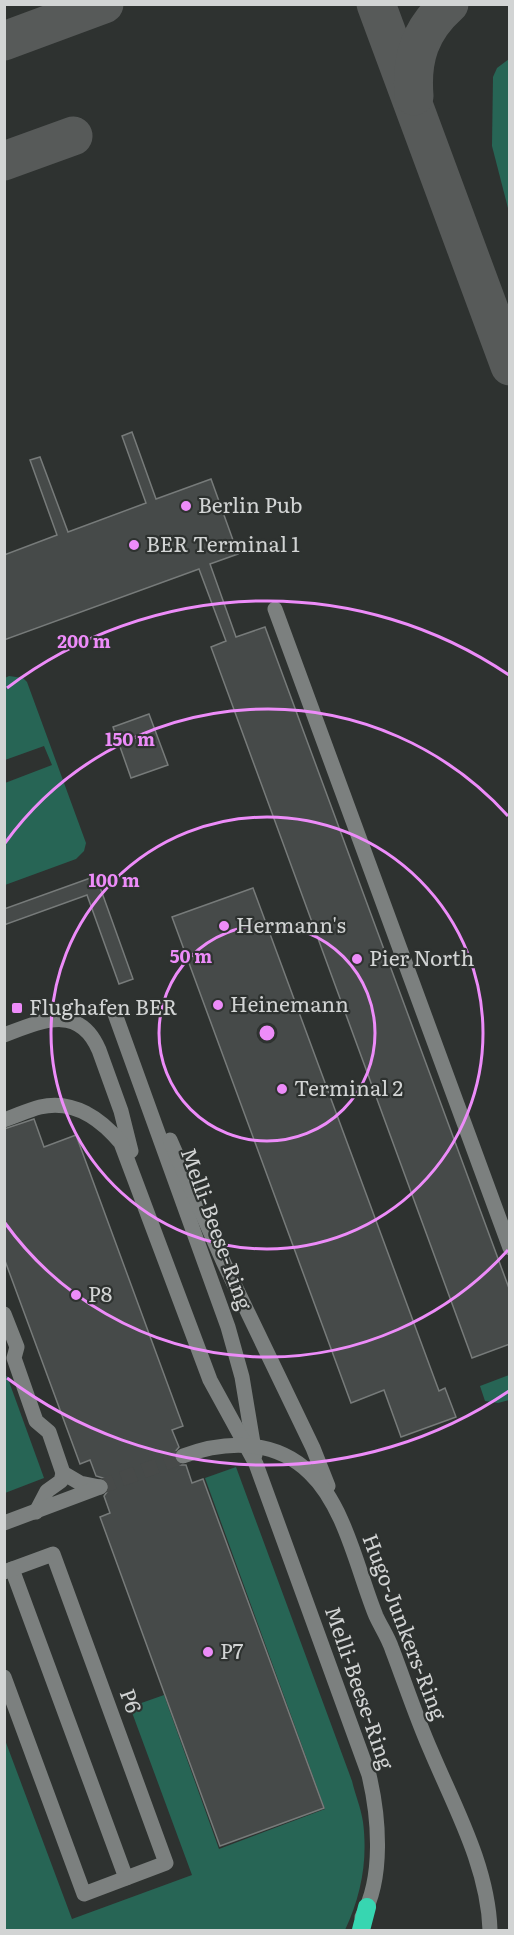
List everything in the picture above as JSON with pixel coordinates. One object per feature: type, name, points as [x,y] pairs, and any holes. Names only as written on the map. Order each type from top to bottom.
[{"type":"highway","points":[[360,1930],[367,1907]]},
{"type":"street","points":[[274,609],[510,1248]]},
{"type":"street","name":"Melli-Beese-Ring","points":[[116,1014],[233,1343],[242,1377],[256,1464]]},
{"type":"street","name":"Melli-Beese-Ring","points":[[4,1035],[49,1020],[64,1019],[82,1026],[95,1040],[99,1050],[121,1111],[125,1148],[138,1187],[210,1380],[256,1464],[369,1775],[375,1798],[377,1840],[372,1887],[367,1907],[354,1930]]},
{"type":"street","points":[[144,1092],[172,1143],[223,1261],[313,1448],[333,1502]]},
{"type":"street","points":[[4,1120],[40,1107],[61,1105],[72,1107],[82,1110],[102,1123],[125,1148]]},
{"type":"street","points":[[4,1314],[11,1349],[36,1421],[49,1432],[63,1473],[61,1481],[47,1491],[36,1512]]},
{"type":"street","name":"Hugo-Junkers-Ring","points":[[183,1456],[201,1449],[227,1444],[257,1446],[271,1450],[292,1459],[309,1471],[333,1502],[376,1616],[391,1646],[417,1719],[473,1849],[490,1910],[490,1930]]},
{"type":"street","points":[[4,1523],[100,1487],[80,1483],[63,1473]]},
{"type":"street","name":"P6","points":[[4,1677],[8,1699],[84,1894],[166,1863],[53,1554],[8,1571],[126,1878]]},
{"type":"green space","points":[[509,59],[509,212],[492,146],[493,77],[497,68]]},
{"type":"green space","points":[[9,676],[23,678],[27,682],[86,843],[84,851],[76,859],[5,885],[5,783],[52,765],[44,746],[5,760],[5,678]]},
{"type":"green space","points":[[509,1375],[509,1400],[498,1403],[485,1401],[480,1386]]},
{"type":"green space","points":[[7,1376],[44,1478],[5,1493],[4,1377]]},
{"type":"green space","points":[[236,1467],[352,1781],[361,1812],[365,1850],[364,1864],[359,1891],[345,1930],[5,1930],[5,1740],[72,1919],[192,1875],[130,1707],[164,1695],[219,1849],[325,1809],[205,1478]]},
{"type":"building","name":"Pier North","points":[[132,432],[156,499],[211,479],[238,554],[210,564],[236,637],[265,627],[510,1291],[510,1344],[472,1358],[211,647],[226,641],[199,569],[4,640],[4,555],[57,535],[30,460],[40,457],[68,532],[146,503],[122,436]]},
{"type":"building","points":[[149,714],[168,765],[131,778],[113,727]]},
{"type":"building","points":[[96,876],[133,979],[119,984],[87,895],[4,925],[4,909]]},
{"type":"building","name":"Terminal 2","points":[[253,888],[439,1391],[445,1388],[456,1417],[401,1437],[384,1390],[351,1403],[172,917]]},
{"type":"building","points":[[34,1119],[44,1147],[76,1135],[183,1426],[172,1430],[179,1447],[174,1453],[174,1460],[180,1465],[186,1465],[192,1483],[203,1479],[324,1808],[220,1846],[100,1517],[110,1513],[104,1496],[109,1489],[109,1483],[106,1479],[96,1476],[90,1460],[80,1464],[4,1258],[4,1129]]},
{"type":"taxiway","points":[[4,41],[104,4]]},
{"type":"taxiway","points":[[376,4],[510,366]]},
{"type":"taxiway","points":[[414,96],[414,69],[424,35],[449,4]]},
{"type":"taxiway","points":[[4,161],[73,136]]},
{"type":"tunnel","points":[[100,1487],[183,1456]]},
{"type":"place","name":"Berlin Pub","points":[[186,506]]},
{"type":"place","name":"BER Terminal 1","points":[[134,545]]},
{"type":"place","name":"Hermann's","points":[[224,926]]},
{"type":"place","name":"Pier North","points":[[357,959]]},
{"type":"place","name":"Heinemann","points":[[218,1005]]},
{"type":"place","name":"Flughafen BER","points":[[17,1008]]},
{"type":"place","name":"Terminal 2","points":[[282,1089]]},
{"type":"place","name":"P8","points":[[76,1295]]},
{"type":"place","name":"P7","points":[[208,1652]]}]
